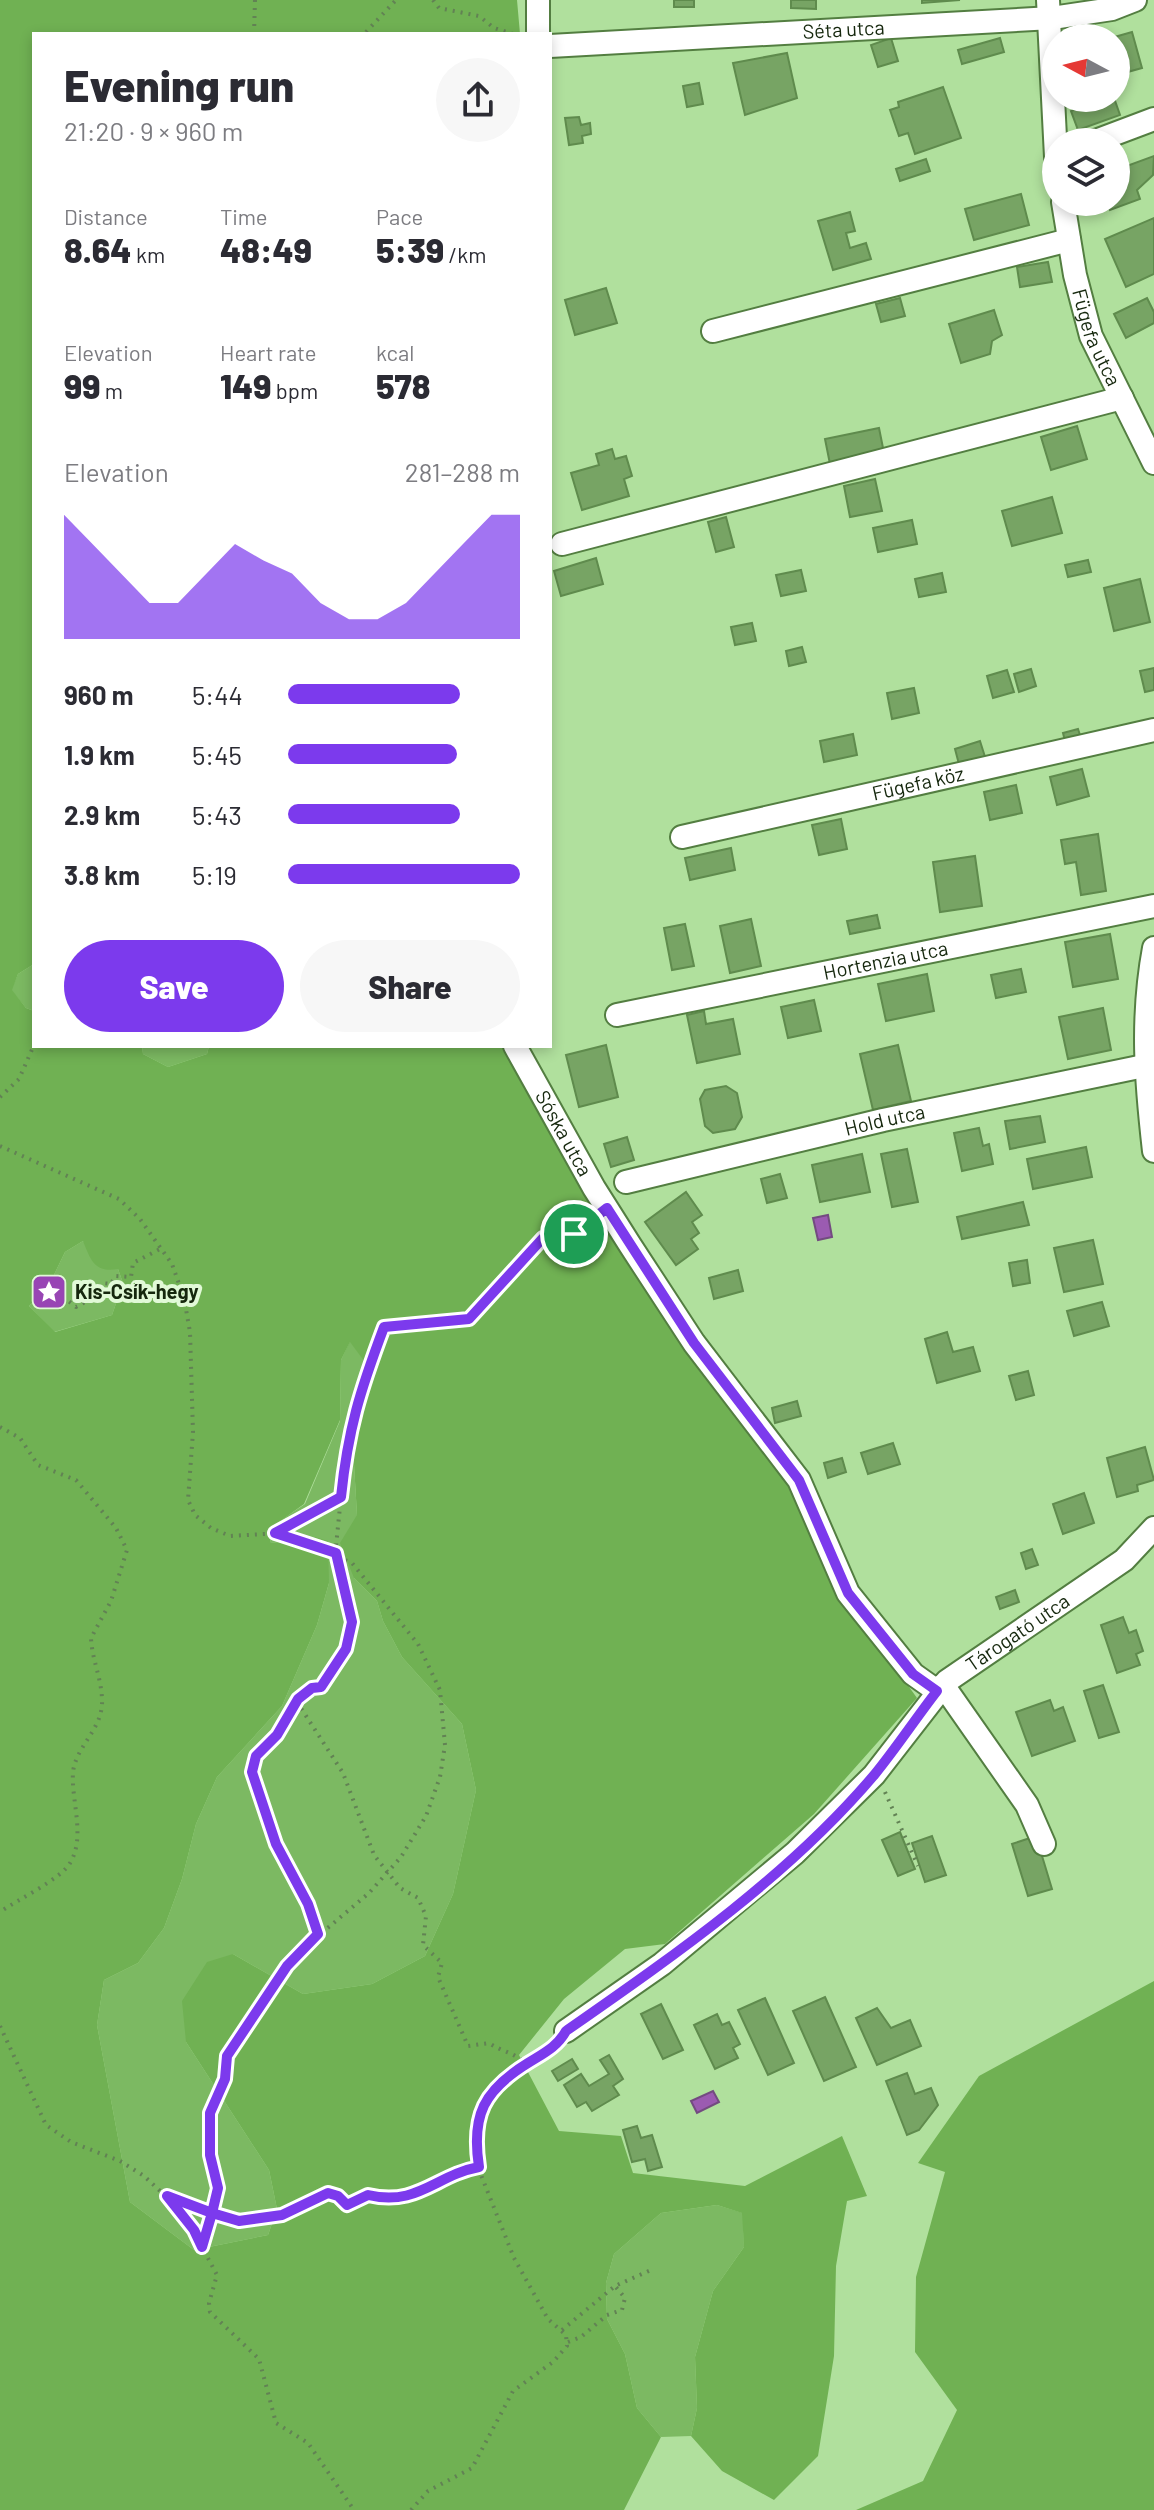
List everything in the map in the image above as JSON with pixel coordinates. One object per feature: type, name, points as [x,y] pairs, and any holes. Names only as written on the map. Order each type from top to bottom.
[{"type":"street","points":[[538,0],[538,32]]},
{"type":"street","name":"Séta utca","points":[[552,46],[1050,9],[1112,9],[1135,0]]},
{"type":"street","points":[[1050,9],[1055,128]]},
{"type":"street","points":[[1130,128],[1154,119]]},
{"type":"street","name":"Fügefa utca","points":[[1065,216],[1091,336],[1154,463]]},
{"type":"street","points":[[713,331],[1069,240]]},
{"type":"street","points":[[562,544],[1122,398]]},
{"type":"street","name":"Fügefa köz","points":[[682,837],[1154,730]]},
{"type":"street","name":"Hortenzia utca","points":[[617,1015],[1154,906]]},
{"type":"street","points":[[1154,948],[1145,997],[1144,1066],[1154,1151]]},
{"type":"street","name":"Sóska utca","points":[[516,1048],[607,1208],[694,1343],[799,1480],[848,1593],[913,1674],[940,1688],[1027,1805],[1044,1844]]},
{"type":"street","name":"Hold utca","points":[[626,1182],[883,1120],[1144,1066]]},
{"type":"street","name":"Tárogató utca","points":[[566,2031],[730,1910],[832,1819],[876,1772],[940,1688],[1124,1560],[1154,1528]]},
{"type":"path","points":[[254,32],[255,0]]},
{"type":"path","points":[[366,32],[396,0]]},
{"type":"path","points":[[433,0],[439,8],[479,16],[494,28],[507,32]]},
{"type":"path","points":[[0,1097],[19,1079],[33,1048]]},
{"type":"path","points":[[0,1146],[119,1199],[140,1219],[180,1285],[190,1332],[193,1432],[188,1490],[191,1509],[203,1522],[230,1536],[275,1533],[336,1553],[368,1579],[418,1644],[440,1690],[445,1720],[443,1761],[426,1816],[387,1874],[354,1907],[318,1934],[287,1966],[227,2056],[225,2079],[210,2113],[210,2155],[218,2188],[202,2247]]},
{"type":"path","points":[[318,1934],[308,1904],[276,1844],[252,1772],[256,1756],[277,1735],[297,1702],[309,1690],[321,1687],[346,1649],[352,1622],[336,1553],[347,1438],[354,1407],[384,1327],[469,1319],[543,1238],[574,1234],[607,1208]]},
{"type":"path","points":[[49,1297],[56,1299],[62,1296],[76,1307],[87,1301],[102,1283],[111,1284],[115,1276],[131,1277],[133,1263],[160,1249]]},
{"type":"path","points":[[0,1427],[20,1438],[38,1465],[76,1480],[116,1528],[127,1550],[111,1601],[91,1638],[101,1678],[102,1704],[97,1725],[73,1769],[77,1828],[74,1855],[57,1877],[0,1912]]},
{"type":"path","points":[[275,1533],[341,1497]]},
{"type":"path","points":[[297,1702],[343,1773],[374,1855],[387,1874],[418,1898],[426,1916],[423,1945],[442,1963],[438,1977],[468,2046],[489,2043],[499,2050],[514,2052],[526,2064]]},
{"type":"path","points":[[876,1772],[918,1866]]},
{"type":"path","points":[[0,2026],[46,2125],[74,2144],[120,2161],[167,2196],[194,2230],[217,2275],[210,2298],[210,2312],[259,2359],[276,2423],[308,2443],[354,2510]]},
{"type":"path","points":[[566,2031],[558,2044],[500,2082],[484,2101],[478,2126],[479,2167],[514,2258],[548,2319],[562,2330],[568,2342]]},
{"type":"path","points":[[167,2196],[239,2221],[282,2215],[328,2193],[338,2196],[347,2205],[368,2195],[379,2198],[420,2194],[461,2171],[479,2167]]},
{"type":"path","points":[[562,2330],[615,2286],[635,2274],[651,2270]]},
{"type":"path","points":[[411,2510],[432,2488],[472,2468],[513,2391],[553,2362],[568,2342],[581,2337],[604,2316],[622,2310],[625,2298],[615,2286]]},
{"type":"green space","points":[[0,0],[517,0],[520,32],[32,32],[32,965],[18,974],[12,990],[26,1008],[32,1010],[32,1048],[142,1048],[143,1054],[168,1067],[207,1054],[208,1048],[515,1048],[803,1501],[832,1579],[917,1698],[814,1814],[665,1944],[625,1949],[564,1999],[519,2055],[559,2131],[621,2136],[633,2173],[745,2186],[842,2136],[867,2196],[847,2201],[836,2266],[834,2356],[818,2456],[774,2500],[722,2471],[691,2436],[697,2408],[695,2357],[713,2291],[744,2247],[742,2213],[717,2205],[661,2213],[614,2254],[606,2283],[607,2319],[625,2354],[637,2408],[661,2437],[624,2510],[0,2510]],"holes":[[[83,1241],[99,1267],[118,1269],[123,1283],[112,1315],[55,1332],[29,1306],[51,1281],[65,1252]],[[350,1342],[367,1365],[352,1430],[357,1515],[340,1543],[354,1578],[377,1601],[383,1621],[402,1657],[462,1724],[476,1790],[453,1894],[425,1956],[372,1984],[303,1994],[233,1954],[207,1962],[182,2001],[186,2042],[269,2170],[277,2209],[268,2235],[194,2250],[130,2202],[97,2025],[104,1980],[138,1963],[164,1928],[182,1879],[196,1824],[217,1777],[282,1706],[317,1625],[329,1583],[328,1541],[315,1537],[271,1543],[268,1530],[304,1504],[340,1420],[341,1360]]]},
{"type":"green space","points":[[32,965],[32,1010],[26,1008],[11,990],[18,974]]},
{"type":"green space","points":[[142,1048],[208,1048],[207,1054],[168,1067],[143,1054]]},
{"type":"green space","points":[[83,1241],[118,1269],[123,1283],[112,1315],[54,1332],[29,1306],[51,1281],[65,1252]]},
{"type":"green space","points":[[350,1341],[367,1364],[352,1430],[357,1515],[354,1578],[377,1601],[383,1621],[402,1657],[462,1724],[476,1790],[453,1894],[425,1956],[372,1984],[303,1994],[233,1954],[186,2042],[269,2170],[277,2209],[268,2235],[194,2250],[130,2202],[97,2025],[104,1980],[138,1963],[164,1928],[182,1879],[196,1824],[217,1777],[282,1706],[317,1625],[329,1583],[315,1537],[271,1543],[268,1529],[305,1504],[340,1421],[341,1360]]},
{"type":"green space","points":[[1154,1981],[1154,2510],[856,2510],[923,2481],[957,2410],[915,2352],[916,2277],[945,2172],[918,2163],[979,2076]]},
{"type":"green space","points":[[717,2205],[743,2213],[744,2247],[713,2291],[695,2357],[697,2408],[691,2436],[661,2437],[637,2408],[625,2354],[607,2319],[606,2283],[614,2254],[661,2213]]},
{"type":"shaded area","points":[[828,1215],[832,1237],[818,1240],[813,1218]]},
{"type":"shaded area","points":[[713,2091],[719,2102],[697,2113],[691,2101]]},
{"type":"building","points":[[674,0],[694,0],[694,7],[674,7]]},
{"type":"building","points":[[791,0],[816,0],[816,9],[791,8]]},
{"type":"building","points":[[922,0],[960,0],[922,3]]},
{"type":"building","points":[[1130,33],[1142,68],[1130,71]]},
{"type":"building","points":[[891,38],[898,61],[878,67],[871,45]]},
{"type":"building","points":[[1000,38],[1004,52],[962,64],[958,50]]},
{"type":"building","points":[[787,53],[797,98],[745,115],[733,63]]},
{"type":"building","points":[[699,83],[703,104],[687,107],[683,86]]},
{"type":"building","points":[[943,87],[961,138],[915,154],[908,133],[899,136],[890,110],[899,107],[898,102]]},
{"type":"building","points":[[1071,112],[1119,112],[1120,115],[1084,128],[1077,128]]},
{"type":"building","points":[[579,117],[581,125],[590,123],[591,134],[582,136],[583,143],[569,145],[565,118]]},
{"type":"building","points":[[1154,156],[1153,175],[1137,190],[1140,199],[1130,203],[1130,165]]},
{"type":"building","points":[[926,159],[930,171],[900,181],[896,169]]},
{"type":"building","points":[[1021,194],[1029,225],[974,240],[965,209]]},
{"type":"building","points":[[850,212],[855,231],[846,233],[850,248],[866,243],[871,259],[833,270],[818,221]]},
{"type":"building","points":[[1154,218],[1154,274],[1126,287],[1105,239]]},
{"type":"building","points":[[1048,262],[1052,282],[1020,287],[1017,267]]},
{"type":"building","points":[[606,288],[617,323],[575,335],[565,300]]},
{"type":"building","points":[[900,298],[905,316],[881,322],[876,304]]},
{"type":"building","points":[[1147,298],[1154,312],[1154,323],[1126,338],[1114,314]]},
{"type":"building","points":[[994,310],[1002,335],[992,341],[990,354],[961,363],[949,324]]},
{"type":"building","points":[[1077,426],[1087,459],[1051,470],[1041,437]]},
{"type":"building","points":[[879,428],[885,458],[831,469],[825,439]]},
{"type":"building","points":[[612,449],[615,459],[626,456],[632,476],[624,479],[629,496],[582,510],[571,473],[599,465],[596,454]]},
{"type":"building","points":[[875,479],[882,511],[850,517],[844,486]]},
{"type":"building","points":[[1052,497],[1062,533],[1012,546],[1002,511]]},
{"type":"building","points":[[726,517],[734,547],[716,552],[708,522]]},
{"type":"building","points":[[912,520],[917,544],[878,552],[873,528]]},
{"type":"building","points":[[596,558],[603,584],[561,596],[554,571]]},
{"type":"building","points":[[1088,560],[1091,572],[1068,577],[1065,565]]},
{"type":"building","points":[[801,570],[806,591],[781,596],[776,575]]},
{"type":"building","points":[[942,573],[946,592],[919,597],[915,579]]},
{"type":"building","points":[[1140,579],[1150,622],[1114,631],[1104,588]]},
{"type":"building","points":[[752,623],[756,641],[735,645],[731,627]]},
{"type":"building","points":[[802,647],[806,662],[789,666],[786,651]]},
{"type":"building","points":[[1154,668],[1154,690],[1145,692],[1140,671]]},
{"type":"building","points":[[1031,669],[1036,686],[1019,692],[1014,674]]},
{"type":"building","points":[[1007,670],[1014,692],[993,698],[987,676]]},
{"type":"building","points":[[914,688],[919,713],[892,719],[887,693]]},
{"type":"building","points":[[1078,729],[1082,741],[1066,745],[1063,733]]},
{"type":"building","points":[[853,734],[857,755],[824,762],[820,741]]},
{"type":"building","points":[[980,741],[986,760],[960,768],[955,749]]},
{"type":"building","points":[[1082,769],[1089,796],[1057,805],[1050,777]]},
{"type":"building","points":[[1016,785],[1022,813],[990,820],[984,792]]},
{"type":"building","points":[[841,819],[847,849],[819,855],[812,825]]},
{"type":"building","points":[[1098,834],[1106,891],[1081,895],[1076,862],[1065,864],[1061,840]]},
{"type":"building","points":[[731,848],[735,870],[690,880],[685,858]]},
{"type":"building","points":[[975,856],[982,906],[940,912],[933,862]]},
{"type":"building","points":[[877,915],[880,928],[850,934],[847,921]]},
{"type":"building","points":[[751,919],[761,966],[730,973],[720,926]]},
{"type":"building","points":[[685,924],[694,966],[672,970],[664,928]]},
{"type":"building","points":[[1110,934],[1118,979],[1073,987],[1065,942]]},
{"type":"building","points":[[1021,969],[1026,992],[996,998],[991,975]]},
{"type":"building","points":[[927,974],[934,1011],[886,1021],[878,984]]},
{"type":"building","points":[[814,1000],[821,1031],[788,1038],[781,1007]]},
{"type":"building","points":[[1103,1008],[1111,1050],[1068,1059],[1059,1017]]},
{"type":"building","points":[[704,1011],[706,1024],[733,1019],[740,1054],[697,1063],[687,1015]]},
{"type":"building","points":[[606,1045],[618,1097],[579,1107],[566,1055]]},
{"type":"building","points":[[898,1045],[911,1101],[873,1110],[860,1054]]},
{"type":"building","points":[[726,1086],[737,1093],[742,1117],[735,1129],[713,1133],[705,1126],[700,1099],[705,1090]]},
{"type":"building","points":[[1040,1116],[1045,1142],[1010,1149],[1005,1121]]},
{"type":"building","points":[[979,1128],[983,1146],[989,1144],[993,1164],[962,1171],[954,1133]]},
{"type":"building","points":[[627,1137],[634,1160],[611,1167],[604,1144]]},
{"type":"building","points":[[1086,1147],[1092,1177],[1033,1189],[1027,1159]]},
{"type":"building","points":[[907,1149],[918,1202],[892,1207],[881,1154]]},
{"type":"building","points":[[862,1154],[870,1192],[820,1202],[812,1165]]},
{"type":"building","points":[[780,1174],[787,1198],[767,1203],[761,1179]]},
{"type":"building","points":[[686,1192],[702,1215],[692,1222],[699,1233],[691,1239],[698,1249],[676,1265],[645,1222]]},
{"type":"building","points":[[1023,1202],[1029,1225],[962,1239],[957,1217]]},
{"type":"building","points":[[1093,1240],[1103,1284],[1064,1292],[1054,1248]]},
{"type":"building","points":[[1027,1260],[1030,1283],[1013,1286],[1009,1263]]},
{"type":"building","points":[[738,1270],[743,1291],[714,1299],[709,1278]]},
{"type":"building","points":[[1102,1302],[1109,1326],[1074,1336],[1067,1311]]},
{"type":"building","points":[[947,1332],[953,1352],[973,1347],[980,1371],[937,1383],[925,1339]]},
{"type":"building","points":[[1028,1371],[1034,1395],[1016,1400],[1009,1376]]},
{"type":"building","points":[[797,1401],[801,1416],[775,1423],[772,1408]]},
{"type":"building","points":[[893,1443],[900,1464],[868,1474],[861,1453]]},
{"type":"building","points":[[1145,1447],[1154,1480],[1137,1485],[1138,1491],[1117,1497],[1107,1458]]},
{"type":"building","points":[[842,1458],[846,1472],[828,1478],[824,1463]]},
{"type":"building","points":[[1084,1493],[1094,1523],[1063,1534],[1053,1504]]},
{"type":"building","points":[[1032,1549],[1038,1565],[1026,1569],[1021,1553]]},
{"type":"building","points":[[1015,1590],[1019,1602],[1000,1609],[996,1597]]},
{"type":"building","points":[[1123,1617],[1129,1633],[1136,1630],[1143,1651],[1136,1654],[1140,1665],[1117,1673],[1101,1625]]},
{"type":"building","points":[[1103,1685],[1119,1732],[1099,1738],[1084,1691]]},
{"type":"building","points":[[1050,1700],[1054,1711],[1063,1707],[1075,1741],[1032,1756],[1016,1712]]},
{"type":"building","points":[[900,1832],[915,1869],[898,1876],[882,1840]]},
{"type":"building","points":[[932,1836],[946,1875],[925,1882],[912,1843]]},
{"type":"building","points":[[1036,1836],[1052,1889],[1028,1896],[1012,1844]]},
{"type":"building","points":[[825,1997],[856,2067],[824,2081],[793,2011]]},
{"type":"building","points":[[765,1998],[794,2063],[768,2075],[738,2010]]},
{"type":"building","points":[[661,2004],[683,2050],[663,2059],[641,2014]]},
{"type":"building","points":[[877,2008],[891,2028],[910,2020],[921,2046],[877,2065],[856,2018]]},
{"type":"building","points":[[717,2014],[722,2025],[729,2022],[740,2044],[733,2048],[738,2058],[715,2069],[694,2025]]},
{"type":"building","points":[[609,2055],[623,2079],[613,2086],[619,2095],[592,2111],[586,2102],[577,2107],[564,2085],[581,2074],[589,2086],[609,2074],[600,2060]]},
{"type":"building","points":[[572,2059],[578,2069],[558,2081],[552,2071]]},
{"type":"building","points":[[907,2073],[915,2094],[931,2088],[938,2105],[919,2130],[907,2135],[886,2081]]},
{"type":"building","points":[[637,2126],[641,2138],[652,2135],[662,2167],[648,2171],[645,2159],[632,2162],[623,2130]]},
{"type":"place","name":"Kis-Csík-hegy","points":[[49,1292]]},
{"type":"route","points":[[574,1234],[543,1238],[469,1319],[384,1327],[354,1407],[347,1438],[341,1497],[275,1533],[296,1537],[315,1548],[336,1553],[352,1627],[346,1649],[334,1663],[327,1681],[298,1699],[277,1735],[254,1760],[253,1778],[276,1844],[308,1904],[318,1934],[287,1966],[227,2056],[225,2079],[210,2113],[210,2155],[218,2188],[212,2213],[200,2206],[178,2203],[167,2196],[183,2220],[198,2235],[202,2247],[212,2213],[225,2220],[239,2221],[282,2215],[328,2193],[334,2193],[347,2205],[356,2204],[368,2195],[379,2198],[420,2194],[461,2171],[479,2167],[477,2141],[480,2113],[491,2091],[518,2069],[558,2044],[566,2031],[662,1964],[795,1853],[874,1775],[937,1691],[913,1674],[848,1593],[838,1576],[799,1480],[694,1343],[607,1208],[574,1234]]}]
